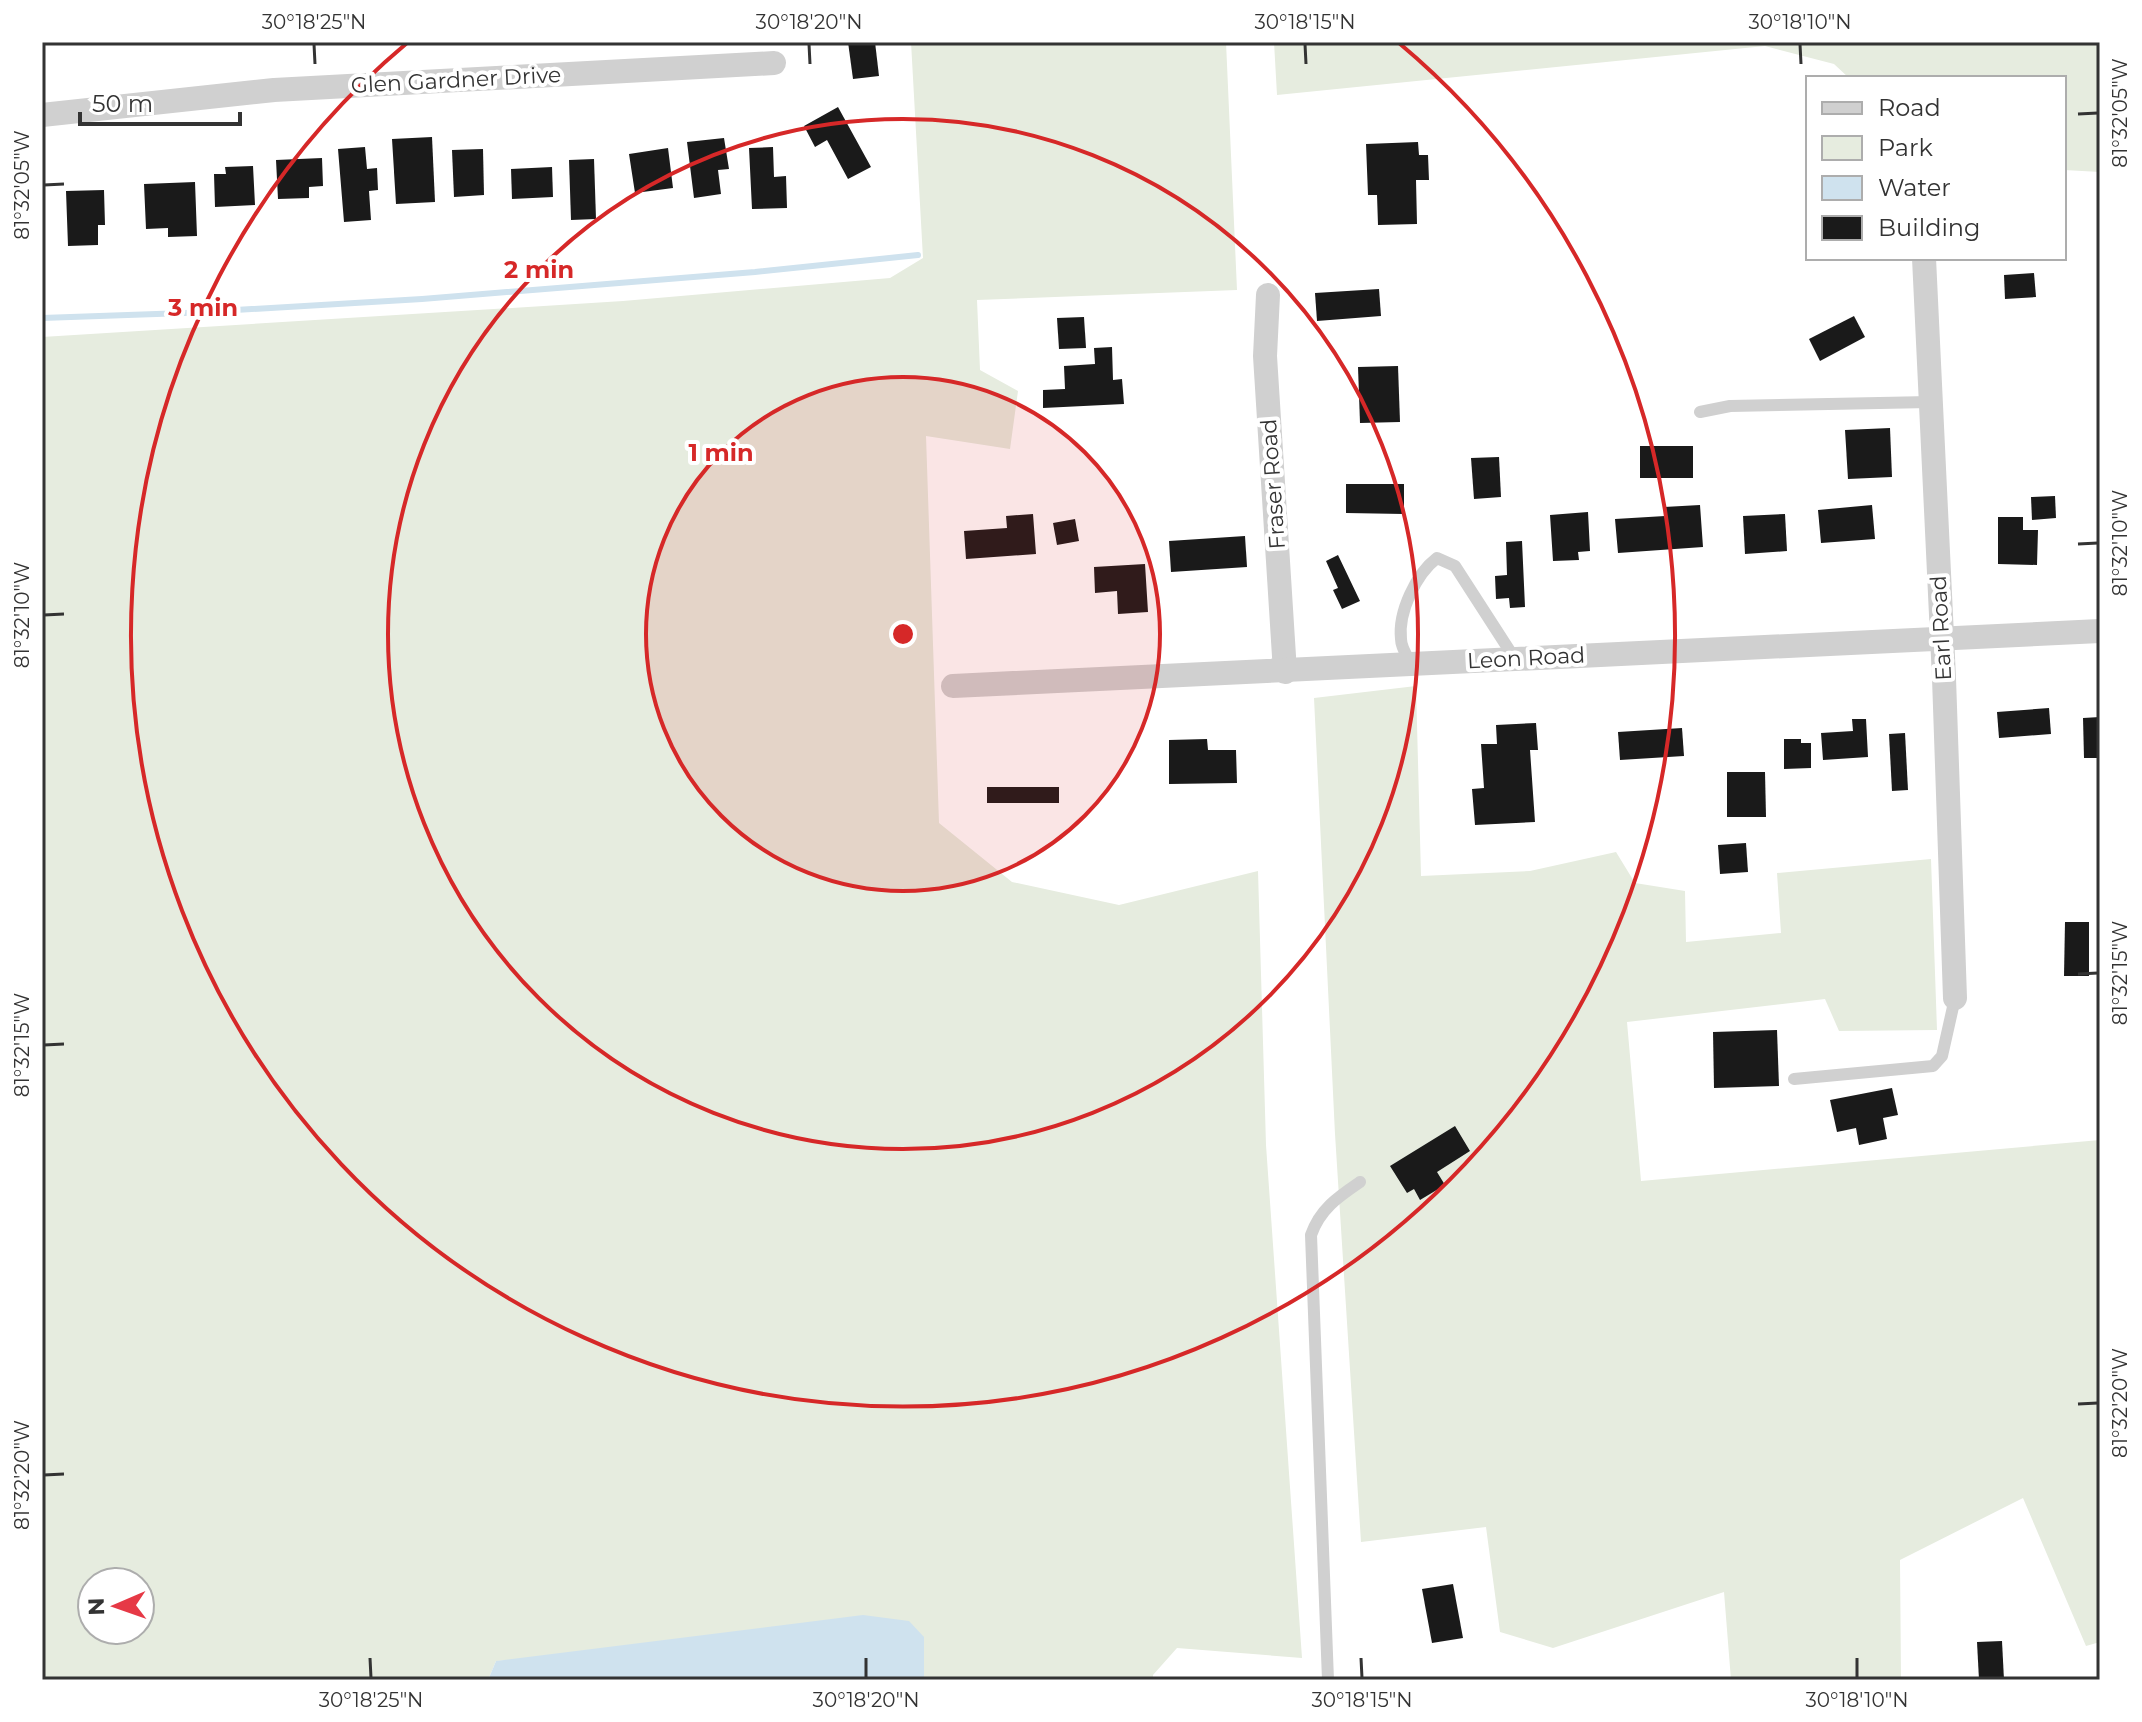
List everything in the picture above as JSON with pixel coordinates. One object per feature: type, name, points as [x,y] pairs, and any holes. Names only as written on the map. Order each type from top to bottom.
[{"type":"street","name":"Glen Gardner Drive","points":[[42,115],[274,90],[774,63]]},
{"type":"street","name":"Earl Road","points":[[1924,260],[1955,998]]},
{"type":"street","name":"Fraser Road","points":[[1268,295],[1265,356],[1285,672]]},
{"type":"street","name":"Leon Road","points":[[953,686],[2100,631]]},
{"type":"lane","points":[[1700,412],[1730,406],[1930,402]]},
{"type":"lane","points":[[1411,663],[1401,644],[1400,624],[1425,567],[1437,558],[1455,566],[1515,659]]},
{"type":"lane","points":[[1794,1079],[1933,1066],[1942,1056],[1955,998]]},
{"type":"lane","points":[[1328,1680],[1311,1235],[1325,1208],[1360,1182]]},
{"type":"green space","points":[[911,42],[1226,42],[1237,290],[977,300],[980,370],[1018,391],[1010,449],[926,436],[939,823],[1012,882],[1119,905],[1258,871],[1266,1145],[1302,1658],[1177,1648],[1153,1675],[1153,1680],[924,1680],[924,1637],[496,1661],[488,1680],[42,1680],[42,337],[623,301],[890,278],[923,258]]},
{"type":"green space","points":[[1274,42],[2100,42],[2100,172],[2066,170],[2066,76],[1847,76],[1834,64],[1765,46],[1277,95]]},
{"type":"green space","points":[[1416,686],[1421,876],[1530,871],[1616,852],[1635,883],[1685,891],[1686,942],[1781,933],[1777,873],[1931,859],[1937,1030],[1839,1031],[1825,999],[1627,1022],[1641,1181],[2100,1140],[2100,1642],[2086,1646],[2023,1498],[1900,1560],[1901,1680],[1731,1680],[1724,1592],[1553,1648],[1500,1632],[1486,1527],[1361,1542],[1335,1134],[1314,698]]},
{"type":"water","points":[[863,1615],[909,1621],[924,1637],[924,1680],[488,1680],[496,1661]]},
{"type":"building","points":[[848,42],[875,42],[879,76],[853,79]]},
{"type":"building","points":[[838,107],[871,167],[848,179],[827,140],[815,147],[804,126]]},
{"type":"building","points":[[432,137],[435,202],[396,204],[392,139]]},
{"type":"building","points":[[724,138],[729,169],[718,170],[721,194],[694,198],[687,142]]},
{"type":"building","points":[[1418,142],[1419,155],[1428,155],[1429,180],[1416,180],[1417,224],[1378,225],[1377,195],[1368,195],[1366,144]]},
{"type":"building","points":[[365,147],[367,169],[377,168],[378,190],[369,191],[371,220],[344,222],[338,149]]},
{"type":"building","points":[[773,147],[774,177],[786,176],[787,208],[752,209],[749,148]]},
{"type":"building","points":[[668,148],[673,188],[635,193],[629,154]]},
{"type":"building","points":[[483,149],[484,195],[454,197],[452,150]]},
{"type":"building","points":[[322,158],[323,186],[309,187],[309,198],[278,199],[276,160]]},
{"type":"building","points":[[594,159],[596,219],[571,220],[569,160]]},
{"type":"building","points":[[253,166],[255,205],[215,207],[214,174],[226,174],[225,167]]},
{"type":"building","points":[[552,167],[553,197],[512,199],[511,169]]},
{"type":"building","points":[[195,182],[197,236],[168,237],[168,228],[146,229],[144,184]]},
{"type":"building","points":[[104,190],[105,225],[98,225],[98,245],[68,246],[66,191]]},
{"type":"building","points":[[2034,273],[2036,297],[2005,299],[2004,275]]},
{"type":"building","points":[[1379,289],[1381,316],[1317,321],[1315,293]]},
{"type":"building","points":[[1854,316],[1865,337],[1820,361],[1809,339]]},
{"type":"building","points":[[1084,317],[1086,348],[1059,349],[1057,318]]},
{"type":"building","points":[[1112,347],[1113,380],[1122,379],[1124,404],[1043,408],[1043,390],[1065,389],[1064,366],[1095,364],[1094,348]]},
{"type":"building","points":[[1398,366],[1400,422],[1360,423],[1358,367]]},
{"type":"building","points":[[1890,428],[1892,477],[1848,479],[1845,430]]},
{"type":"building","points":[[1640,446],[1693,446],[1693,478],[1640,478]]},
{"type":"building","points":[[1499,457],[1501,497],[1474,499],[1471,458]]},
{"type":"building","points":[[1346,484],[1404,484],[1404,514],[1346,513]]},
{"type":"building","points":[[2055,496],[2056,518],[2032,520],[2031,497]]},
{"type":"building","points":[[1700,505],[1703,547],[1618,553],[1615,519],[1665,516],[1664,507]]},
{"type":"building","points":[[1872,505],[1875,539],[1821,543],[1818,510]]},
{"type":"building","points":[[1588,512],[1590,551],[1578,552],[1579,560],[1553,561],[1550,515]]},
{"type":"building","points":[[1033,514],[1036,554],[966,559],[964,531],[1007,528],[1006,516]]},
{"type":"building","points":[[1785,514],[1787,551],[1745,554],[1743,516]]},
{"type":"building","points":[[1998,517],[2023,517],[2023,530],[2038,530],[2037,565],[1998,564]]},
{"type":"building","points":[[1075,519],[1079,541],[1057,545],[1053,523]]},
{"type":"building","points":[[1245,536],[1247,567],[1171,572],[1169,541]]},
{"type":"building","points":[[1522,541],[1525,607],[1510,608],[1509,598],[1496,599],[1495,576],[1507,575],[1506,542]]},
{"type":"building","points":[[1338,555],[1360,601],[1342,609],[1333,590],[1338,588],[1326,561]]},
{"type":"building","points":[[1145,564],[1148,612],[1118,614],[1117,591],[1095,593],[1094,567]]},
{"type":"building","points":[[2049,708],[2051,734],[1999,738],[1997,712]]},
{"type":"building","points":[[2100,717],[2100,758],[2084,758],[2083,718]]},
{"type":"building","points":[[1852,719],[1866,719],[1868,757],[1823,760],[1821,733],[1853,731]]},
{"type":"building","points":[[1536,723],[1538,750],[1530,750],[1535,822],[1475,825],[1472,789],[1484,788],[1481,744],[1497,744],[1496,725]]},
{"type":"building","points":[[1682,728],[1684,756],[1620,760],[1618,732]]},
{"type":"building","points":[[1905,733],[1908,790],[1892,791],[1889,734]]},
{"type":"building","points":[[1207,739],[1208,750],[1236,750],[1237,783],[1169,784],[1169,740]]},
{"type":"building","points":[[1784,739],[1801,739],[1801,743],[1811,743],[1811,768],[1784,769]]},
{"type":"building","points":[[1727,772],[1765,772],[1766,817],[1727,817]]},
{"type":"building","points":[[987,787],[1059,787],[1059,803],[987,803]]},
{"type":"building","points":[[1746,843],[1748,872],[1720,874],[1718,845]]},
{"type":"building","points":[[2065,922],[2089,922],[2089,976],[2064,976]]},
{"type":"building","points":[[1777,1030],[1779,1086],[1714,1088],[1713,1032]]},
{"type":"building","points":[[1892,1088],[1898,1115],[1883,1118],[1887,1139],[1859,1145],[1856,1128],[1837,1132],[1830,1100]]},
{"type":"building","points":[[1455,1126],[1470,1151],[1437,1172],[1445,1185],[1420,1200],[1414,1189],[1407,1193],[1390,1166]]},
{"type":"building","points":[[1453,1584],[1463,1638],[1432,1643],[1422,1589]]},
{"type":"building","points":[[2002,1641],[2004,1680],[1979,1680],[1977,1642]]},
{"type":"waterway","points":[[42,318],[422,299],[755,272],[918,255]]}]
